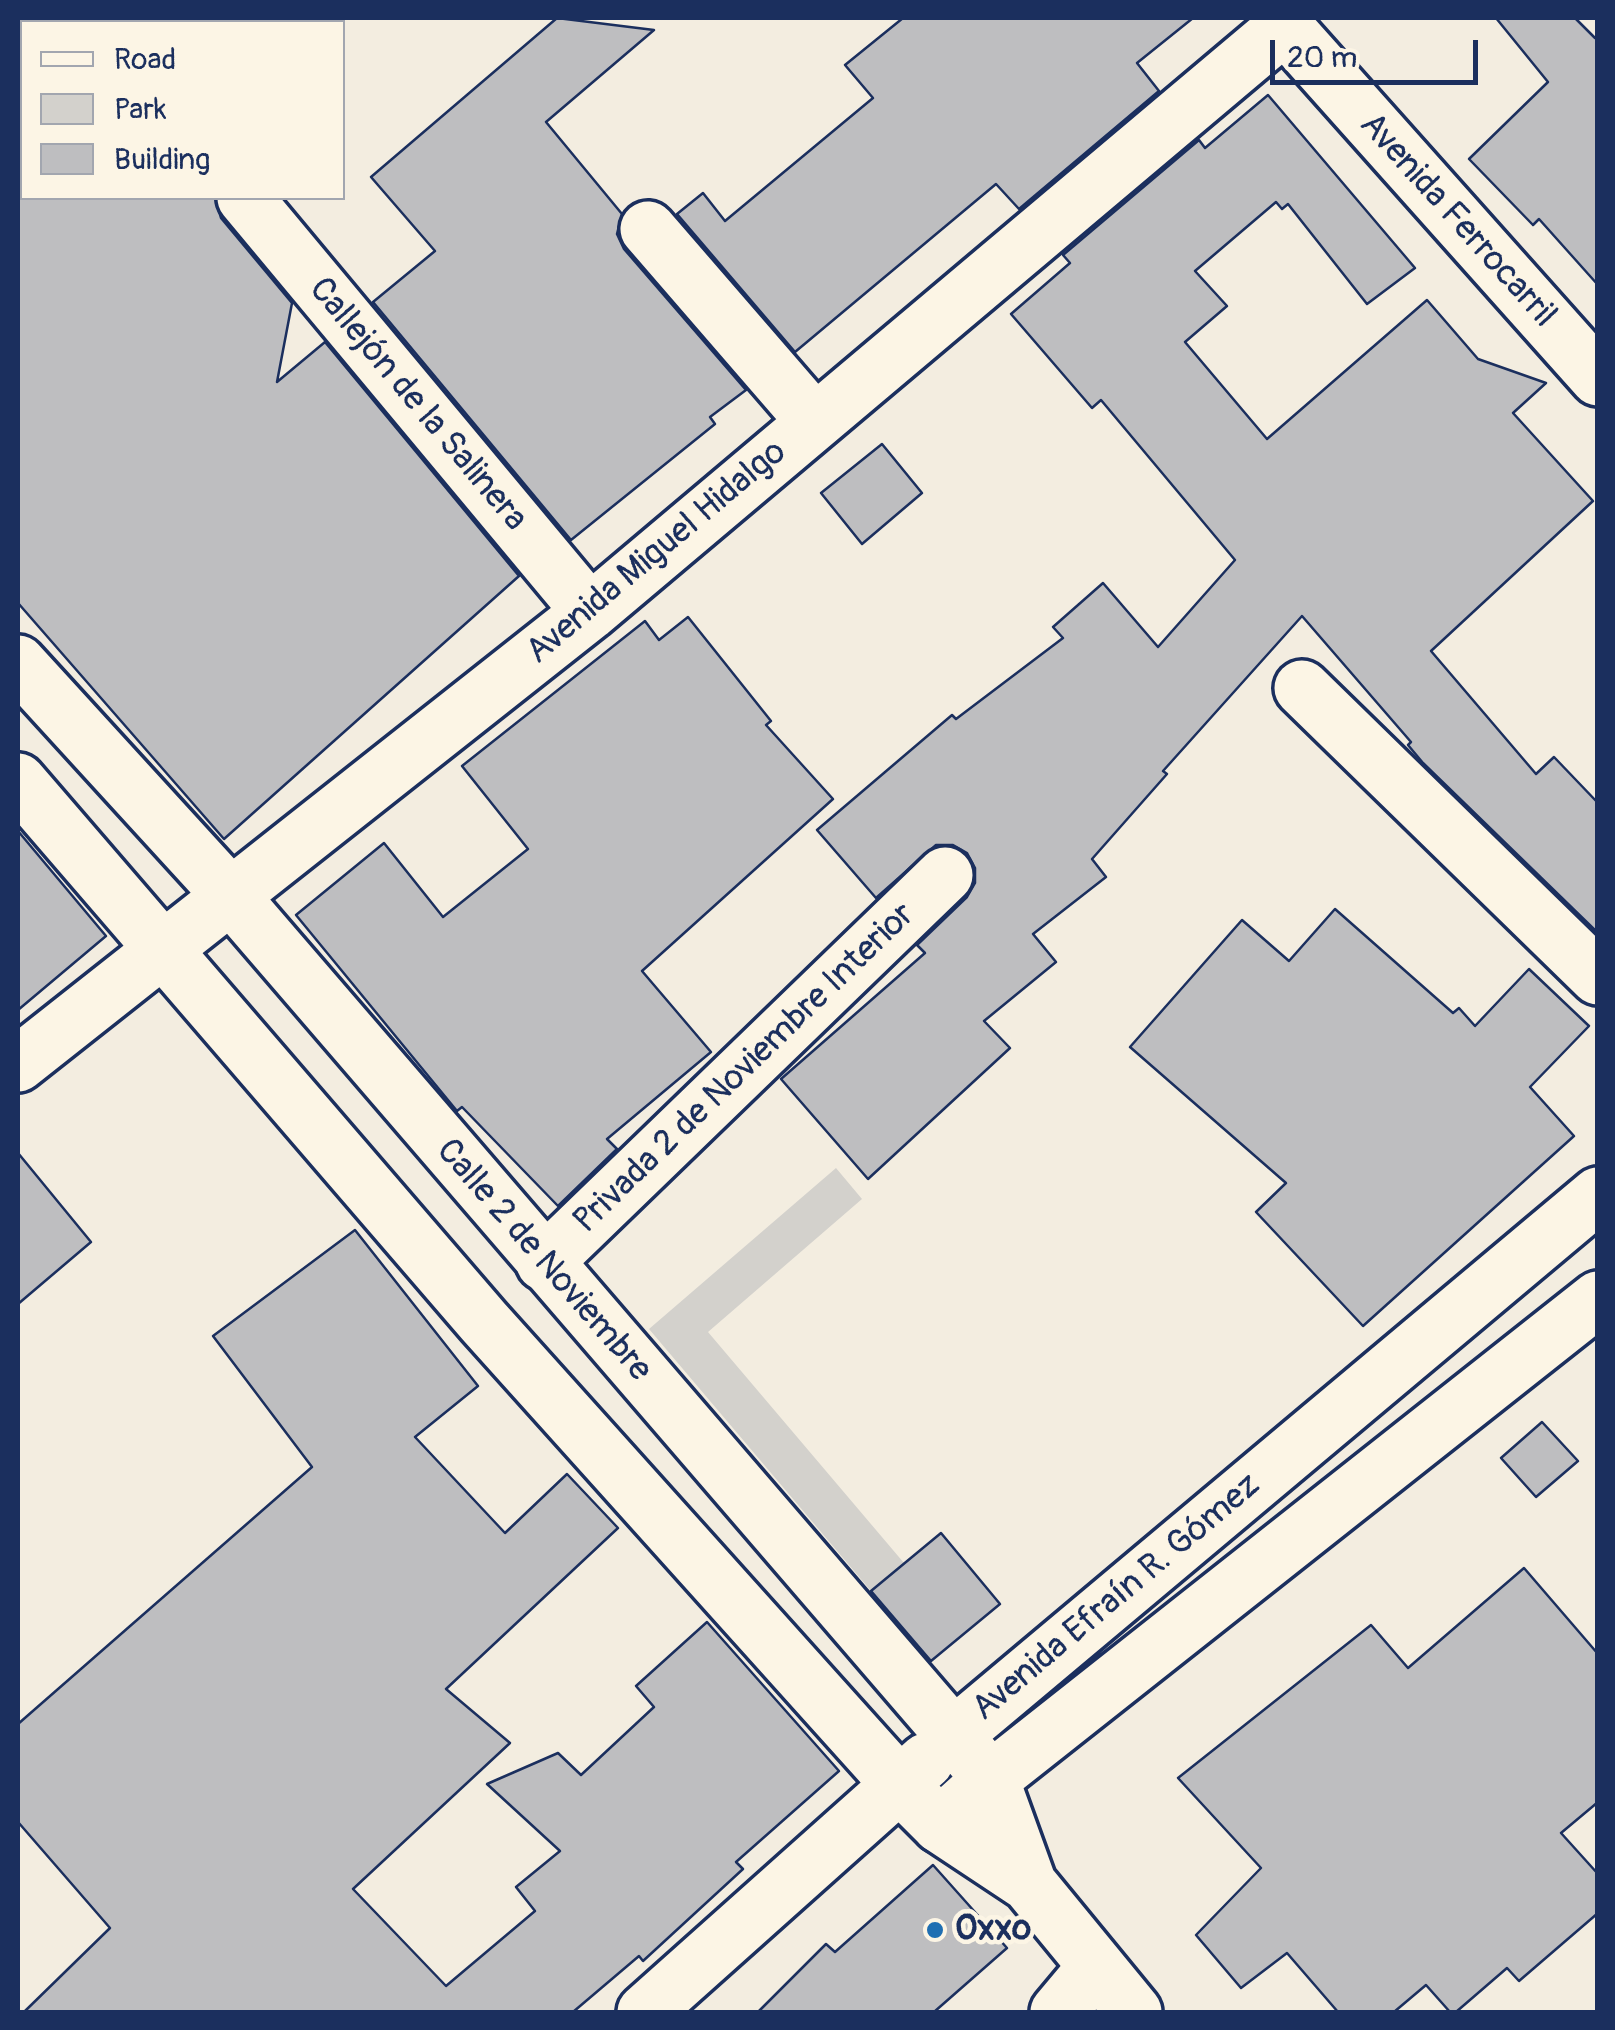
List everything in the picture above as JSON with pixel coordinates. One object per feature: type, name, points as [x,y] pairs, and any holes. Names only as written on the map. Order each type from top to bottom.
[{"type":"street","name":"Avenida Ferrocarril","points":[[1280,22],[1598,378]]},
{"type":"street","name":"Avenida Miguel Hidalgo","points":[[18,1064],[590,612],[1280,22]]},
{"type":"street","name":"Callejón de la Salinera","points":[[247,200],[590,612]]},
{"type":"street","points":[[648,228],[815,422]]},
{"type":"street","name":"Calle 2 de Noviembre","points":[[18,663],[230,894],[991,1780],[1029,1884],[1094,1969],[1134,2012]]},
{"type":"street","points":[[1302,688],[1598,976]]},
{"type":"street","name":"Calle 2 de Noviembre","points":[[18,781],[484,1322],[900,1785],[940,1825],[1029,1884]]},
{"type":"street","name":"Privada 2 de Noviembre Interior","points":[[544,1263],[945,875]]},
{"type":"street","name":"Avenida Efraín R. Gómez","points":[[645,2012],[952,1737],[1598,1195]]},
{"type":"street","name":"Avenida Efraín R. Gómez","points":[[940,1825],[991,1780],[1598,1299]]},
{"type":"street","points":[[1058,2012],[1094,1969]]},
{"type":"green space","points":[[836,1168],[862,1199],[708,1332],[904,1563],[871,1591],[649,1329]]},
{"type":"building","points":[[557,18],[654,30],[546,122],[622,214],[617,234],[624,249],[746,390],[710,417],[715,424],[571,540],[373,302],[435,251],[371,177]]},
{"type":"building","points":[[903,18],[1193,18],[1137,63],[1159,91],[1019,209],[996,184],[795,352],[677,214],[703,193],[725,221],[873,98],[845,65]]},
{"type":"building","points":[[1496,18],[1575,18],[1595,38],[1598,35],[1598,285],[1539,219],[1533,225],[1469,159],[1548,82]]},
{"type":"building","points":[[1268,95],[1415,268],[1367,304],[1288,204],[1282,209],[1276,202],[1195,271],[1227,306],[1185,342],[1267,439],[1427,300],[1478,359],[1546,383],[1513,413],[1593,501],[1431,651],[1536,774],[1554,757],[1598,803],[1598,933],[1423,763],[1408,745],[1411,742],[1302,616],[1163,771],[1167,774],[1092,859],[1106,877],[1033,934],[1056,962],[984,1021],[1010,1048],[868,1179],[781,1079],[925,953],[917,945],[967,897],[975,883],[975,868],[967,853],[953,845],[936,845],[876,898],[817,830],[952,715],[956,719],[1063,638],[1053,627],[1103,583],[1158,647],[1235,560],[1101,400],[1092,408],[1011,314],[1070,263],[1063,255],[1199,140],[1205,148]]},
{"type":"building","points":[[18,198],[216,200],[221,218],[292,303],[277,382],[325,342],[519,576],[224,839],[18,603]]},
{"type":"building","points":[[882,444],[922,493],[862,544],[821,493]]},
{"type":"building","points":[[688,617],[771,721],[766,725],[833,799],[642,971],[711,1052],[607,1139],[617,1149],[558,1206],[462,1107],[457,1111],[296,915],[384,843],[443,917],[528,849],[462,766],[645,621],[659,640]]},
{"type":"building","points":[[18,831],[106,936],[18,1010]]},
{"type":"building","points":[[1335,909],[1453,1013],[1459,1008],[1475,1026],[1529,969],[1589,1026],[1530,1087],[1574,1136],[1363,1326],[1256,1212],[1286,1183],[1130,1047],[1242,920],[1289,961]]},
{"type":"building","points":[[18,1153],[91,1242],[18,1304]]},
{"type":"building","points":[[355,1230],[478,1386],[415,1437],[505,1533],[567,1474],[618,1528],[446,1689],[510,1743],[353,1889],[446,1986],[535,1911],[516,1887],[560,1851],[487,1784],[558,1753],[581,1775],[654,1707],[636,1686],[707,1622],[839,1771],[736,1862],[743,1869],[643,1961],[639,1956],[573,2012],[24,2012],[110,1928],[18,1822],[18,1724],[312,1467],[213,1336]]},
{"type":"building","points":[[1542,1422],[1578,1461],[1536,1497],[1501,1458]]},
{"type":"building","points":[[941,1533],[1000,1604],[931,1661],[871,1591]]},
{"type":"building","points":[[1524,1568],[1598,1654],[1598,1802],[1561,1833],[1598,1874],[1598,1913],[1519,1981],[1507,1968],[1456,2012],[1450,2012],[1426,1985],[1394,2012],[1338,2012],[1287,1953],[1241,1988],[1196,1935],[1261,1868],[1178,1778],[1371,1625],[1408,1668]]},
{"type":"building","points":[[933,1865],[1007,1948],[934,2012],[758,2012],[826,1944],[835,1952]]},
{"type":"place","name":"Oxxo","points":[[935,1930]]}]
